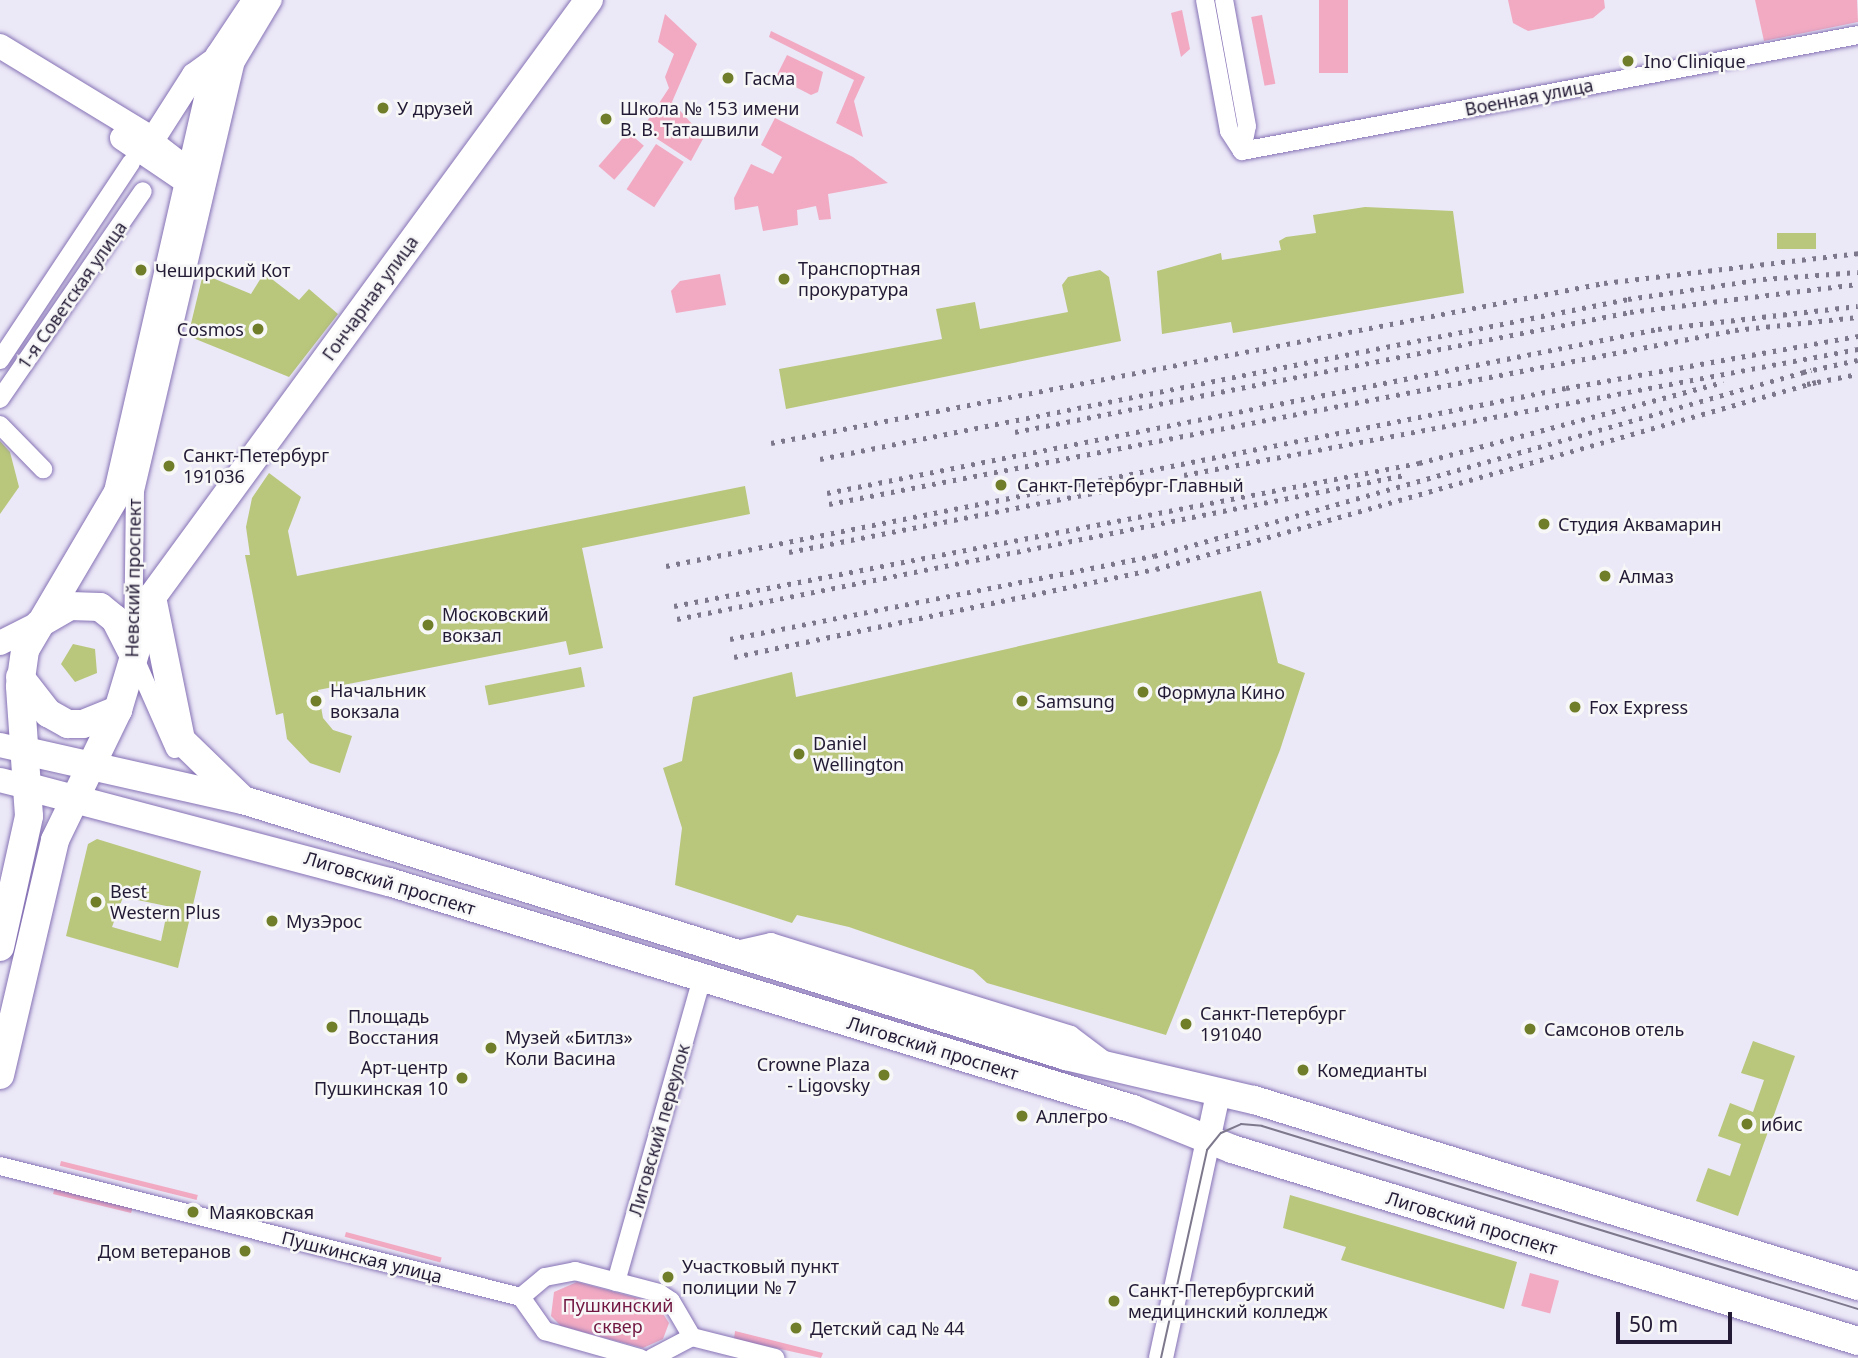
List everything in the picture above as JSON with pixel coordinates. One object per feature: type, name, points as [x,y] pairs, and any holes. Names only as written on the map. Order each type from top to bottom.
[{"type":"main road","name":"Невский проспект","points":[[153,139],[194,75],[219,57],[257,0]]},
{"type":"main road","name":"Гончарная улица","points":[[152,597],[589,0]]},
{"type":"main road","points":[[0,46],[153,139]]},
{"type":"main road","name":"Невский проспект","points":[[0,947],[3,917],[28,826],[29,787],[13,748],[20,677],[36,625],[118,492],[196,181],[219,57]]},
{"type":"main road","points":[[0,61],[196,181]]},
{"type":"main road","points":[[133,654],[152,597]]},
{"type":"main road","points":[[152,597],[181,740],[243,800]]},
{"type":"main road","points":[[0,643],[70,606],[100,607],[115,619],[133,654]]},
{"type":"main road","name":"Невский проспект","points":[[0,1075],[55,840],[118,710],[133,654]]},
{"type":"main road","points":[[20,677],[36,700],[61,721],[83,724],[118,710]]},
{"type":"main road","name":"Лиговский проспект","points":[[13,748],[216,792],[736,950],[1066,1056],[1107,1062],[1208,1109],[1858,1342]]},
{"type":"main road","points":[[29,787],[93,765]]},
{"type":"main road","name":"Лиговский проспект","points":[[0,779],[261,844],[1175,1124],[1208,1109],[1254,1100],[1858,1286]]},
{"type":"main road","points":[[458,903],[468,868]]},
{"type":"main road","points":[[1161,1358],[1208,1109]]},
{"type":"street","name":"Невский проспект","points":[[133,654],[135,491],[196,181],[236,62],[273,0]]},
{"type":"street","points":[[1205,0],[1229,131],[1242,151]]},
{"type":"street","points":[[1224,0],[1247,126],[1242,151]]},
{"type":"street","name":"Военная улица","points":[[1242,151],[1858,35]]},
{"type":"street","points":[[153,139],[196,181]]},
{"type":"street","name":"1-я Советская улица","points":[[0,360],[131,163]]},
{"type":"street","name":"1-я Советская улица","points":[[0,399],[143,191]]},
{"type":"street","points":[[74,249],[94,263]]},
{"type":"street","points":[[0,425],[43,469]]},
{"type":"street","points":[[133,654],[172,745],[216,792]]},
{"type":"street","name":"Лиговский переулок","points":[[616,1282],[702,978]]},
{"type":"street","name":"Пушкинская улица","points":[[0,1166],[527,1299],[545,1331],[640,1358]]},
{"type":"street","points":[[527,1299],[560,1272],[616,1282],[659,1293],[671,1301],[680,1321],[692,1337]]},
{"type":"street","points":[[674,1344],[680,1321]]},
{"type":"street","points":[[652,1358],[674,1344],[692,1337],[775,1358]]},
{"type":"green space","points":[[1319,0],[1348,0],[1348,73],[1319,73]]},
{"type":"green space","points":[[1508,0],[1604,0],[1605,8],[1593,18],[1528,31],[1513,23]]},
{"type":"green space","points":[[1755,0],[1857,0],[1858,22],[1764,41]]},
{"type":"green space","points":[[1182,10],[1190,49],[1181,57],[1171,13]]},
{"type":"green space","points":[[665,14],[697,44],[672,102],[704,137],[691,161],[642,129],[669,88],[665,77],[674,54],[658,42]]},
{"type":"green space","points":[[1262,15],[1275,84],[1265,86],[1251,17]]},
{"type":"green space","points":[[771,31],[865,77],[854,101],[863,137],[836,123],[854,80],[769,37]]},
{"type":"green space","points":[[787,55],[823,72],[818,92],[811,95],[776,77]]},
{"type":"green space","points":[[775,118],[853,157],[888,183],[828,194],[831,219],[819,220],[816,206],[797,210],[798,225],[763,231],[758,206],[735,210],[734,198],[751,164],[773,174],[782,157],[761,145]]},
{"type":"green space","points":[[628,132],[644,146],[614,180],[598,166]]},
{"type":"green space","points":[[656,144],[684,162],[654,207],[627,189]]},
{"type":"green space","points":[[720,274],[726,305],[676,313],[671,291],[680,281]]},
{"type":"green space","points":[[61,1161],[198,1195],[197,1200],[60,1166]]},
{"type":"green space","points":[[55,1187],[133,1207],[131,1213],[53,1194]]},
{"type":"green space","points":[[346,1232],[442,1258],[440,1262],[345,1237]]},
{"type":"green space","points":[[1530,1273],[1559,1281],[1550,1314],[1521,1306]]},
{"type":"green space","name":"Пушкинский сквер","points":[[577,1282],[656,1303],[669,1323],[663,1339],[643,1348],[561,1326],[551,1316],[554,1292]]},
{"type":"green space","points":[[735,1331],[823,1353],[821,1358],[734,1339]]},
{"type":"building","points":[[1365,207],[1453,211],[1464,293],[1233,333],[1231,322],[1162,334],[1157,271],[1221,253],[1222,260],[1281,250],[1279,241],[1286,237],[1316,233],[1313,215]]},
{"type":"building","points":[[1777,233],[1816,233],[1816,249],[1777,249]]},
{"type":"building","points":[[1100,270],[1109,277],[1121,341],[786,409],[779,369],[942,339],[936,309],[975,302],[980,329],[1068,312],[1062,285],[1068,277]]},
{"type":"building","name":"Cosmos","points":[[264,273],[299,300],[309,289],[338,314],[289,377],[188,336],[203,274],[251,294]]},
{"type":"building","points":[[0,441],[10,452],[19,487],[0,514]]},
{"type":"building","name":"Московский вокзал","points":[[269,473],[301,497],[288,531],[297,576],[745,486],[750,514],[582,548],[603,648],[569,655],[566,641],[318,690],[323,718],[333,730],[352,736],[340,773],[310,763],[287,739],[283,713],[276,715],[245,555],[250,555],[246,527],[252,498]]},
{"type":"building","points":[[1261,591],[1278,663],[1305,673],[1280,750],[1166,1035],[987,983],[973,970],[849,927],[797,915],[792,923],[675,885],[682,828],[663,768],[682,761],[693,697],[792,672],[796,697]]},
{"type":"building","points":[[73,644],[95,649],[97,673],[75,682],[61,664]]},
{"type":"building","points":[[581,667],[585,687],[489,705],[485,686]]},
{"type":"building","name":"Best Western Plus","points":[[97,839],[201,871],[178,968],[66,936],[88,844]],"holes":[[[123,897],[176,908],[165,922],[161,941],[112,927]]]},
{"type":"building","name":"ибис","points":[[1753,1041],[1795,1056],[1738,1216],[1696,1201],[1708,1168],[1730,1176],[1741,1144],[1718,1136],[1730,1103],[1753,1112],[1764,1080],[1741,1073]]},
{"type":"building","points":[[1290,1195],[1517,1262],[1504,1309],[1341,1260],[1346,1247],[1283,1228]]},
{"type":"tram line","points":[[1161,1358],[1207,1150],[1221,1133],[1241,1124],[1262,1126],[1858,1309]]},
{"type":"railway","points":[[771,443],[1604,283],[1858,253]]},
{"type":"railway","points":[[820,459],[1628,299],[1763,279],[1858,272]]},
{"type":"railway","points":[[1015,432],[1630,312],[1858,284]]},
{"type":"railway","points":[[827,493],[1658,329],[1858,306]]},
{"type":"railway","points":[[829,504],[1735,330],[1858,317]]},
{"type":"railway","points":[[666,566],[1566,388],[1858,336]]},
{"type":"railway","points":[[1184,475],[1858,349]]},
{"type":"railway","points":[[1803,372],[1858,360]]},
{"type":"railway","points":[[730,639],[1154,556],[1811,370]]},
{"type":"railway","points":[[1807,384],[1858,374]]},
{"type":"railway","points":[[674,606],[1419,463],[1723,382]]},
{"type":"railway","points":[[734,657],[1156,569],[1816,382]]},
{"type":"railway","points":[[677,619],[1405,475]]},
{"type":"railway","points":[[789,552],[1108,490]]},
{"type":"place","name":"Ino Clinique","points":[[1628,61]]},
{"type":"place","name":"Гасма","points":[[728,78]]},
{"type":"place","name":"У друзей","points":[[383,108]]},
{"type":"place","name":"Школа № 153 имени В. В. Таташвили","points":[[606,119]]},
{"type":"place","name":"Чеширский Кот","points":[[141,270]]},
{"type":"place","name":"Транспортная прокуратура","points":[[784,279]]},
{"type":"place","name":"Cosmos","points":[[258,329]]},
{"type":"place","name":"Санкт-Петербург 191036","points":[[169,466]]},
{"type":"place","name":"Санкт-Петербург-Главный","points":[[1001,485]]},
{"type":"place","name":"Студия Аквамарин","points":[[1544,524]]},
{"type":"place","name":"Алмаз","points":[[1605,576]]},
{"type":"place","name":"Московский вокзал","points":[[428,625]]},
{"type":"place","name":"Формула Кино","points":[[1143,692]]},
{"type":"place","name":"Начальник вокзала","points":[[316,701]]},
{"type":"place","name":"Samsung","points":[[1022,701]]},
{"type":"place","name":"Fox Express","points":[[1575,707]]},
{"type":"place","name":"Daniel Wellington","points":[[799,754]]},
{"type":"place","name":"Best Western Plus","points":[[96,902]]},
{"type":"place","name":"МузЭрос","points":[[272,921]]},
{"type":"place","name":"Санкт-Петербург 191040","points":[[1186,1024]]},
{"type":"place","name":"Площадь Восстания","points":[[332,1027]]},
{"type":"place","name":"Самсонов отель","points":[[1530,1029]]},
{"type":"place","name":"Музей «Битлз» Коли Васина","points":[[491,1048]]},
{"type":"place","name":"Комедианты","points":[[1303,1070]]},
{"type":"place","name":"Crowne Plaza - Ligovsky","points":[[884,1075]]},
{"type":"place","name":"Арт-центр Пушкинская 10","points":[[462,1078]]},
{"type":"place","name":"Аллегро","points":[[1022,1116]]},
{"type":"place","name":"ибис","points":[[1747,1124]]},
{"type":"place","name":"Маяковская","points":[[193,1212]]},
{"type":"place","name":"Дом ветеранов","points":[[245,1251]]},
{"type":"place","name":"Участковый пункт полиции № 7","points":[[668,1277]]},
{"type":"place","name":"Санкт-Петербургский медицинский колледж","points":[[1114,1301]]},
{"type":"place","name":"Детский сад № 44","points":[[796,1328]]}]
